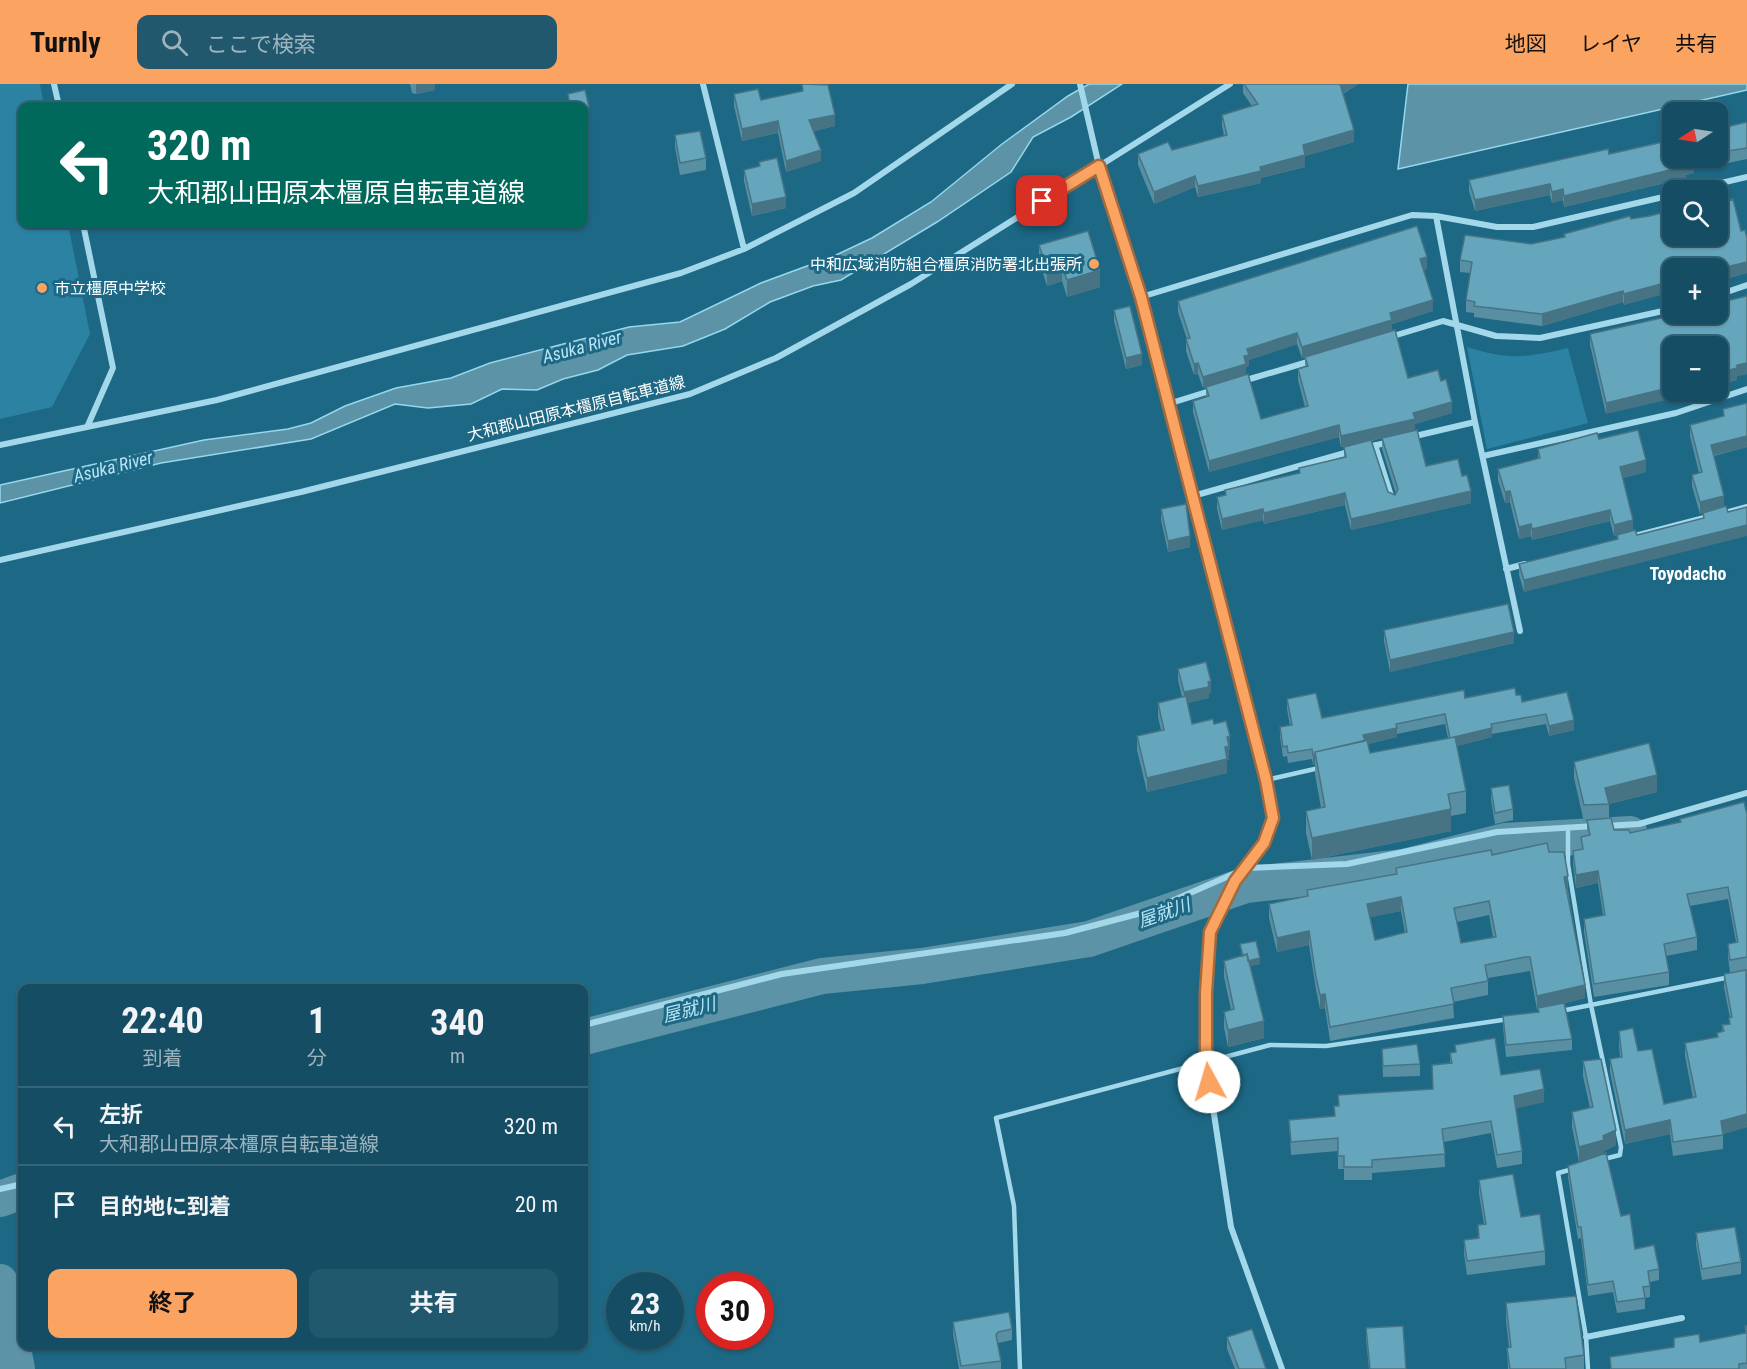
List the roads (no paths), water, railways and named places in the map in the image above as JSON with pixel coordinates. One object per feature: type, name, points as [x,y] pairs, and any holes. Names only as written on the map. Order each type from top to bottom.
[{"type":"street","points":[[54,84],[58,102]]},
{"type":"street","points":[[703,84],[744,249]]},
{"type":"street","points":[[0,445],[217,400],[681,273],[744,249],[854,193],[1012,84]]},
{"type":"street","points":[[1080,84],[1096,156],[1141,297],[1266,780],[1273,818],[1264,843],[1235,881],[1210,932],[1207,953],[1206,1061],[1231,1227],[1282,1369]]},
{"type":"street","name":"大和郡山田原本橿原自転車道線","points":[[0,560],[301,492],[690,394],[776,358],[911,284],[1230,84]]},
{"type":"street","points":[[1728,181],[1747,177]]},
{"type":"street","points":[[1141,297],[1412,215],[1436,216],[1478,225],[1533,227],[1662,197]]},
{"type":"street","points":[[1436,216],[1475,422],[1520,631]]},
{"type":"street","points":[[84,228],[113,368],[88,425]]},
{"type":"street","points":[[1728,292],[1747,285]]},
{"type":"street","points":[[1386,338],[1443,321],[1496,336],[1540,338],[1662,311]]},
{"type":"street","points":[[1236,383],[1317,359]]},
{"type":"street","points":[[1168,404],[1225,386]]},
{"type":"street","points":[[1483,456],[1676,413],[1747,389]]},
{"type":"street","points":[[1193,496],[1315,459],[1475,422]]},
{"type":"street","points":[[1375,445],[1393,502]]},
{"type":"street","points":[[1621,539],[1747,507]]},
{"type":"street","points":[[1506,569],[1529,563]]},
{"type":"street","points":[[588,1024],[782,975],[1065,933],[1149,911],[1247,868],[1347,864],[1497,832],[1639,824],[1747,793]]},
{"type":"street","points":[[0,1189],[18,1185]]},
{"type":"street","points":[[1586,1337],[1682,1318]]},
{"type":"lane","points":[[1266,780],[1323,767]]},
{"type":"lane","points":[[1568,827],[1568,864],[1591,1005],[1621,1147],[1620,1155],[1597,1162]]},
{"type":"lane","points":[[1551,1013],[1736,976]]},
{"type":"lane","points":[[1020,1369],[1014,1206],[996,1118],[1270,1045],[1326,1046],[1518,1018]]},
{"type":"lane","points":[[1577,1167],[1558,1173],[1586,1337],[1588,1369]]},
{"type":"water","name":"Asuka River","points":[[1089,84],[1122,84],[1071,117],[1033,137],[1011,172],[937,222],[841,280],[813,286],[770,302],[725,329],[683,346],[627,355],[598,370],[563,379],[537,390],[502,389],[471,404],[428,408],[395,404],[311,439],[161,463],[0,503],[0,485],[204,440],[288,429],[311,423],[345,406],[396,388],[451,378],[490,363],[629,327],[680,322],[761,283],[834,256],[872,238],[931,202],[1002,144],[1068,96]]},
{"type":"water","points":[[1408,84],[1747,84],[1747,90],[1694,102],[1662,102],[1662,109],[1398,169]]},
{"type":"waterway","name":"屋就川","points":[[588,1036],[822,976],[922,966],[1089,939],[1246,885],[1404,867],[1505,841],[1630,834]]},
{"type":"waterway","name":"屋就川","points":[[0,1199],[18,1192]]},
{"type":"waterway","points":[[0,1282],[17,1369]]},
{"type":"place","name":"中和広域消防組合橿原消防署北出張所","points":[[1094,264]]},
{"type":"place","name":"市立橿原中学校","points":[[42,288]]},
{"type":"district","name":"Toyodacho","points":[[1688,574]]}]
